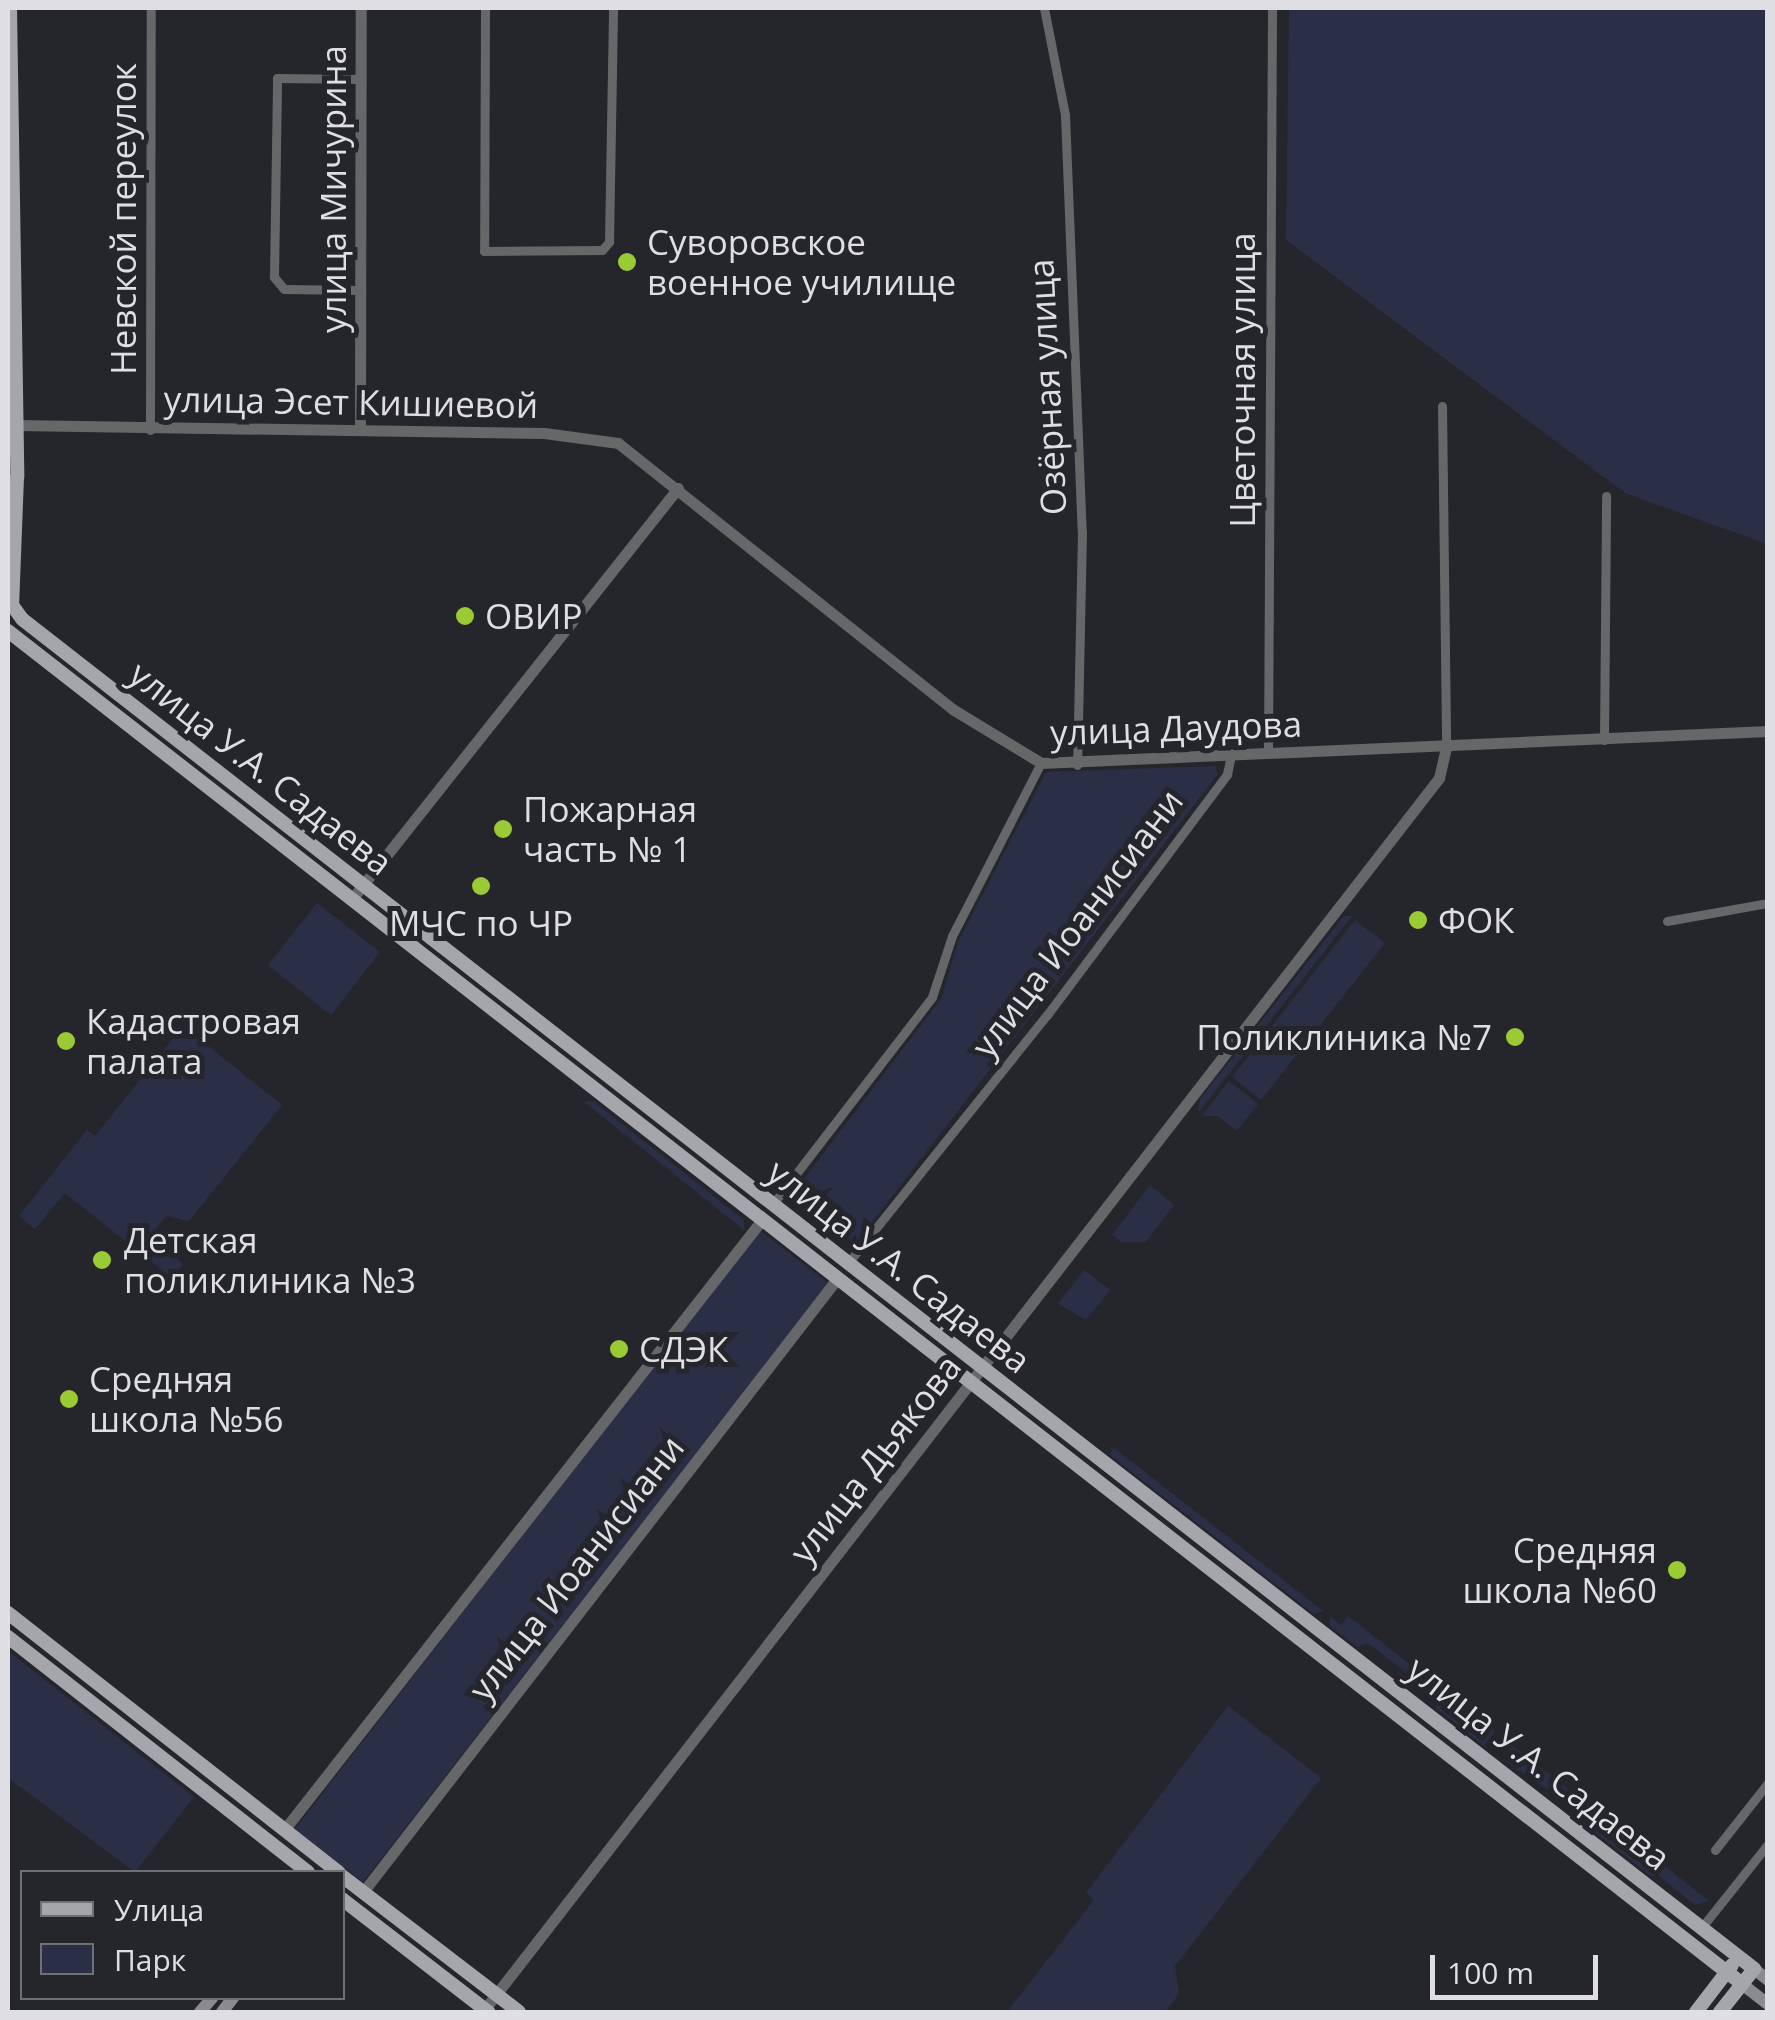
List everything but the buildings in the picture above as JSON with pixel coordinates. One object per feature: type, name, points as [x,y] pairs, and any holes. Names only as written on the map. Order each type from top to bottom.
[{"type":"main road","points":[[10,8],[10,606]]},
{"type":"main road","name":"улица У.А. Садаева","points":[[10,606],[772,1206],[1754,1969]]},
{"type":"main road","name":"улица У.А. Садаева","points":[[8,631],[1742,1984]]},
{"type":"main road","points":[[8,1613],[334,1870]]},
{"type":"main road","points":[[8,1637],[305,1870]]},
{"type":"main road","points":[[310,1870],[320,1858]]},
{"type":"main road","points":[[345,1879],[519,2012]]},
{"type":"main road","points":[[345,1901],[486,2011]]},
{"type":"main road","points":[[1696,2012],[1739,1957]]},
{"type":"main road","points":[[1720,2012],[1754,1969],[1768,1980]]},
{"type":"main road","points":[[1742,1984],[1768,2004]]},
{"type":"street","name":"Невской переулок","points":[[150,430],[151,8]]},
{"type":"street","name":"улица Мичурина","points":[[360,430],[361,8]]},
{"type":"street","points":[[485,8],[484,250],[602,250],[608,242],[613,8]]},
{"type":"street","name":"Озёрная улица","points":[[1044,8],[1064,115],[1082,532],[1077,765]]},
{"type":"street","name":"Цветочная улица","points":[[1268,753],[1272,8]]},
{"type":"street","points":[[359,290],[284,289],[274,277],[278,78],[360,80]]},
{"type":"street","points":[[1442,406],[1446,748]]},
{"type":"street","name":"улица Эсет Кишиевой","points":[[12,424],[599,438],[637,454],[678,488]]},
{"type":"street","points":[[351,900],[678,488]]},
{"type":"street","name":"улица Даудова","points":[[678,488],[954,710],[1041,763],[1077,765],[1768,731]]},
{"type":"street","points":[[1604,740],[1606,496]]},
{"type":"street","name":"улица Дьякова","points":[[486,2011],[1439,778],[1446,748]]},
{"type":"street","name":"улица Иоанисиани","points":[[848,1263],[1047,1015],[1227,774],[1231,755]]},
{"type":"street","name":"улица Иоанисиани","points":[[772,1206],[932,997],[952,936],[1041,763]]},
{"type":"street","points":[[1667,921],[1768,903]]},
{"type":"street","name":"улица Иоанисиани","points":[[284,1830],[761,1221]]},
{"type":"street","name":"улица Иоанисиани","points":[[363,1892],[836,1280]]},
{"type":"street","points":[[1715,1850],[1768,1783]]},
{"type":"street","points":[[1702,1928],[1768,1844]]},
{"type":"green space","points":[[1289,8],[1767,8],[1767,544],[1625,493],[1286,240]]},
{"type":"green space","points":[[1215,766],[1218,774],[856,1243],[791,1196],[941,999],[958,942],[1046,772]]},
{"type":"green space","points":[[317,903],[380,952],[331,1015],[268,965]]},
{"type":"green space","points":[[1344,916],[1352,916],[1198,1113],[1200,1099]]},
{"type":"green space","points":[[1355,920],[1385,943],[1261,1100],[1232,1077]]},
{"type":"green space","points":[[183,1026],[282,1105],[189,1221],[166,1216],[149,1237],[183,1264],[172,1278],[65,1193],[35,1229],[19,1216],[87,1130],[95,1136]]},
{"type":"green space","points":[[1229,1081],[1258,1104],[1237,1131],[1218,1116],[1202,1116]]},
{"type":"green space","points":[[593,1101],[744,1220],[744,1230],[584,1102]]},
{"type":"green space","points":[[1150,1185],[1174,1205],[1146,1242],[1121,1242],[1112,1235]]},
{"type":"green space","points":[[759,1230],[828,1283],[363,1882],[295,1829]]},
{"type":"green space","points":[[1084,1270],[1110,1290],[1086,1320],[1058,1304]]},
{"type":"green space","points":[[1114,1448],[1323,1611],[1314,1614],[1109,1454]]},
{"type":"green space","points":[[1330,1616],[1341,1625],[1348,1616],[1495,1731],[1484,1746],[1436,1708],[1437,1697],[1368,1643],[1358,1647],[1330,1626]]},
{"type":"green space","points":[[8,1651],[194,1797],[137,1870],[132,1870],[8,1778]]},
{"type":"green space","points":[[1228,1706],[1321,1778],[1175,1966],[1179,1994],[1165,2012],[1007,2012],[1094,1900],[1086,1893]]},
{"type":"green space","points":[[1511,1744],[1709,1901],[1695,1905],[1658,1875],[1652,1877],[1592,1830],[1594,1819],[1506,1762]]},
{"type":"place","name":"Суворовское военное училище","points":[[627,262]]},
{"type":"place","name":"ОВИР","points":[[465,616]]},
{"type":"place","name":"Пожарная часть № 1","points":[[503,829]]},
{"type":"place","name":"МЧС по ЧР","points":[[481,886]]},
{"type":"place","name":"ФОК","points":[[1418,920]]},
{"type":"place","name":"Поликлиника №7","points":[[1515,1037]]},
{"type":"place","name":"Кадастровая палата","points":[[66,1041]]},
{"type":"place","name":"Детская поликлиника №3","points":[[102,1260]]},
{"type":"place","name":"СДЭК","points":[[619,1349]]},
{"type":"place","name":"Средняя школа №56","points":[[69,1399]]},
{"type":"place","name":"Средняя школа №60","points":[[1677,1570]]}]
